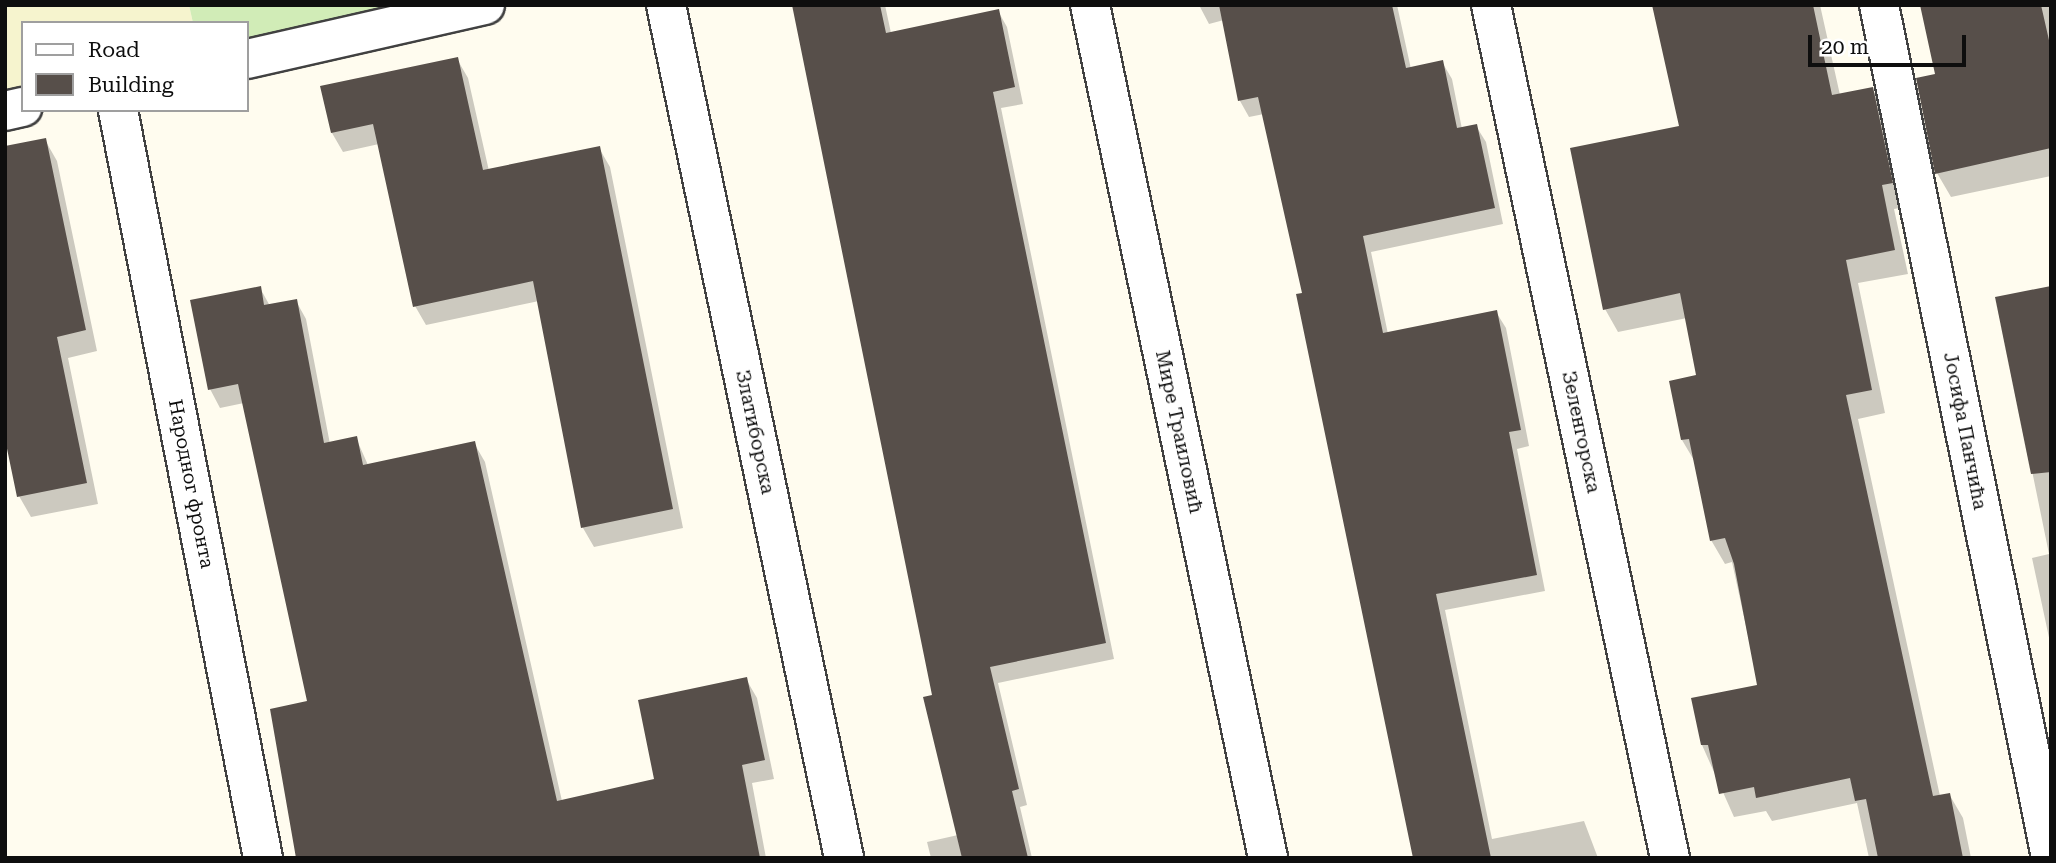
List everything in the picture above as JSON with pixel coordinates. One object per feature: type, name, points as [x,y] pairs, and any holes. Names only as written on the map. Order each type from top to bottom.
[{"type":"street","points":[[248,59],[485,5]]},
{"type":"street","name":"Златиборска","points":[[666,5],[844,858]]},
{"type":"street","name":"Мире Траиловић","points":[[1090,5],[1268,858]]},
{"type":"street","name":"Зеленгорска","points":[[1491,5],[1670,858]]},
{"type":"street","name":"Јосифа Панчића","points":[[1879,5],[2051,857]]},
{"type":"street","name":"Народног фронта","points":[[118,112],[263,858]]},
{"type":"shaded area","points":[[5,5],[189,5],[193,21],[21,21],[21,107],[5,111]]},
{"type":"green space","points":[[189,5],[399,5],[248,59],[248,21],[193,21]]},
{"type":"building","points":[[792,5],[880,5],[886,33],[999,9],[1015,87],[993,92],[1106,643],[990,667],[1019,789],[1012,791],[1028,858],[962,858],[923,697],[932,695]]},
{"type":"building","points":[[1219,5],[1392,5],[1406,68],[1443,60],[1457,128],[1477,124],[1495,208],[1363,236],[1383,333],[1497,310],[1521,430],[1509,432],[1537,575],[1436,594],[1491,858],[1413,858],[1296,294],[1302,293],[1258,97],[1238,101]]},
{"type":"building","points":[[1652,5],[1813,5],[1832,95],[1873,87],[1893,183],[1882,185],[1895,250],[1846,260],[1872,390],[1846,395],[1933,796],[1950,793],[1963,858],[1878,858],[1866,799],[1855,801],[1850,778],[1756,798],[1754,787],[1719,794],[1708,745],[1701,745],[1691,698],[1757,685],[1734,564],[1725,538],[1710,541],[1689,439],[1681,440],[1669,381],[1696,375],[1680,293],[1603,310],[1570,148],[1679,126]]},
{"type":"building","points":[[1920,5],[2041,5],[2051,49],[2051,148],[1935,174],[1916,78],[1935,74]]},
{"type":"building","points":[[458,57],[483,170],[600,146],[673,509],[581,528],[533,281],[413,307],[373,124],[331,133],[320,86]]},
{"type":"building","points":[[46,138],[86,330],[57,337],[87,483],[17,497],[5,439],[5,146]]},
{"type":"building","points":[[261,286],[264,305],[297,299],[324,443],[357,436],[363,465],[475,441],[557,801],[654,779],[638,700],[747,677],[765,760],[742,765],[760,858],[296,858],[270,709],[307,701],[238,384],[208,390],[190,300]]},
{"type":"building","points":[[2051,286],[2051,472],[2031,474],[1995,297]]}]
